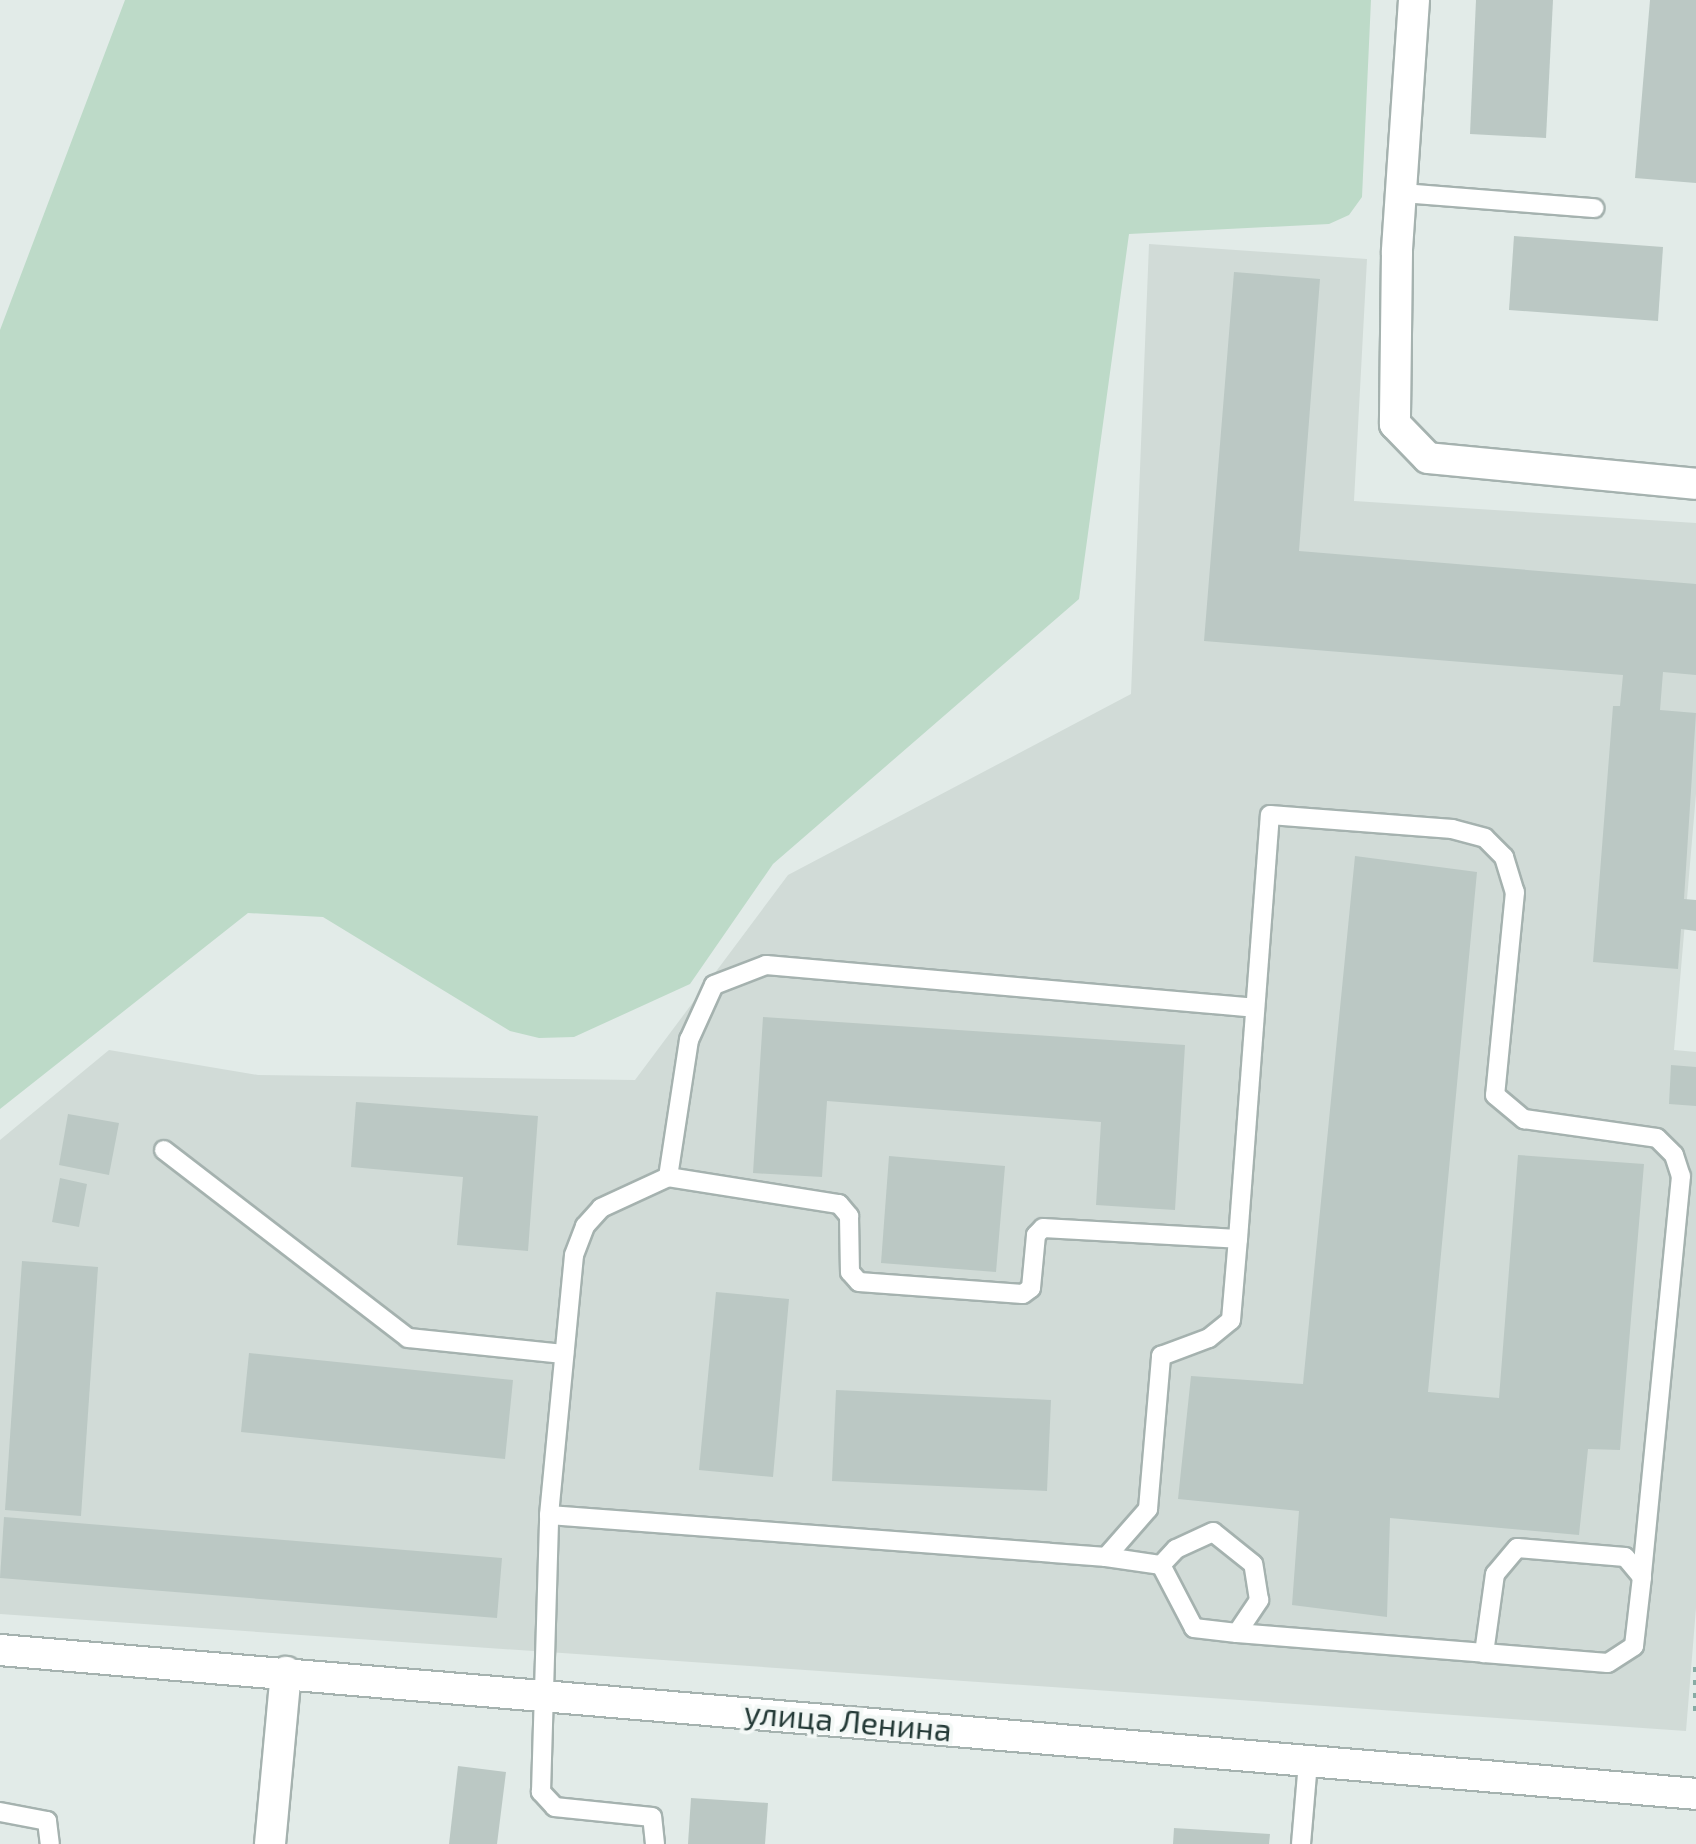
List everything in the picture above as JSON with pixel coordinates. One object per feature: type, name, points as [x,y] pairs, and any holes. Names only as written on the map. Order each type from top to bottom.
[{"type":"street","points":[[1414,0],[1402,193],[1395,424],[1428,458],[1696,484]]},
{"type":"street","name":"улица Ленина","points":[[0,1650],[543,1692],[1308,1763],[1696,1794]]},
{"type":"street","points":[[270,1844],[286,1672]]},
{"type":"lane","points":[[1402,193],[1594,208]]},
{"type":"lane","points":[[1106,1557],[1148,1509],[1161,1356],[1209,1338],[1231,1320],[1270,816],[1452,829],[1485,838],[1504,857],[1515,892],[1495,1095],[1524,1119],[1657,1138],[1674,1155],[1681,1176],[1634,1646],[1608,1663],[1194,1628],[1161,1565]]},
{"type":"lane","points":[[668,1177],[689,1040],[714,985],[766,965],[1254,1008]]},
{"type":"lane","points":[[164,1150],[408,1338],[564,1354]]},
{"type":"lane","points":[[655,1844],[656,1824],[643,1813],[546,1803],[543,1692],[548,1515],[574,1255],[585,1226],[601,1208],[668,1177],[839,1204],[849,1216],[850,1272],[859,1282],[1023,1294],[1031,1288],[1036,1235],[1044,1228],[1238,1239]]},
{"type":"lane","points":[[548,1515],[1106,1557],[1161,1565]]},
{"type":"lane","points":[[1161,1565],[1176,1549],[1213,1532],[1253,1564],[1259,1600],[1237,1633]]},
{"type":"lane","points":[[1484,1653],[1495,1574],[1518,1548],[1625,1557],[1642,1577]]},
{"type":"lane","points":[[1301,1844],[1308,1763]]},
{"type":"lane","points":[[0,1812],[47,1821],[50,1844]]},
{"type":"path","points":[[1696,1667],[1696,1715]]},
{"type":"shaded area","points":[[1149,244],[1367,259],[1354,501],[1696,523],[1696,794],[1674,1050],[1696,1052],[1696,1608],[1686,1731],[0,1614],[0,1140],[109,1050],[258,1075],[635,1080],[788,875],[1131,694]]},
{"type":"green space","points":[[125,0],[1371,0],[1362,197],[1349,215],[1329,224],[1129,234],[1079,599],[773,864],[690,984],[574,1037],[539,1038],[510,1031],[323,917],[248,913],[0,1109],[0,330]]},
{"type":"building","points":[[1476,0],[1553,0],[1546,138],[1470,134]]},
{"type":"building","points":[[1650,0],[1696,0],[1696,183],[1635,178]]},
{"type":"building","points":[[1514,236],[1663,247],[1658,321],[1509,310]]},
{"type":"building","points":[[1234,272],[1320,279],[1299,551],[1696,584],[1696,675],[1663,672],[1660,710],[1696,713],[1684,899],[1696,900],[1696,931],[1681,929],[1678,969],[1593,962],[1613,706],[1620,706],[1623,675],[1204,641]]},
{"type":"building","points":[[1355,856],[1477,872],[1428,1392],[1499,1398],[1518,1155],[1644,1164],[1620,1450],[1588,1449],[1579,1535],[1390,1518],[1387,1617],[1292,1605],[1299,1511],[1178,1499],[1191,1376],[1303,1384]]},
{"type":"building","points":[[763,1017],[1185,1045],[1175,1210],[1096,1205],[1101,1122],[827,1101],[822,1177],[753,1173]]},
{"type":"building","points":[[1671,1065],[1696,1067],[1696,1106],[1669,1104]]},
{"type":"building","points":[[356,1102],[538,1116],[528,1251],[457,1245],[463,1177],[351,1167]]},
{"type":"building","points":[[68,1114],[119,1123],[109,1175],[59,1165]]},
{"type":"building","points":[[889,1156],[1005,1166],[996,1272],[881,1263]]},
{"type":"building","points":[[60,1178],[87,1184],[79,1227],[52,1222]]},
{"type":"building","points":[[22,1261],[98,1267],[81,1516],[5,1510]]},
{"type":"building","points":[[716,1292],[789,1299],[773,1477],[699,1470]]},
{"type":"building","points":[[249,1353],[513,1380],[505,1459],[241,1432]]},
{"type":"building","points":[[836,1390],[1051,1400],[1047,1491],[832,1481]]},
{"type":"building","points":[[4,1517],[502,1558],[497,1618],[0,1578]]},
{"type":"building","points":[[458,1766],[506,1772],[497,1844],[449,1844]]},
{"type":"building","points":[[691,1798],[768,1803],[765,1844],[688,1844]]},
{"type":"building","points":[[1174,1828],[1270,1834],[1269,1844],[1173,1844]]}]
